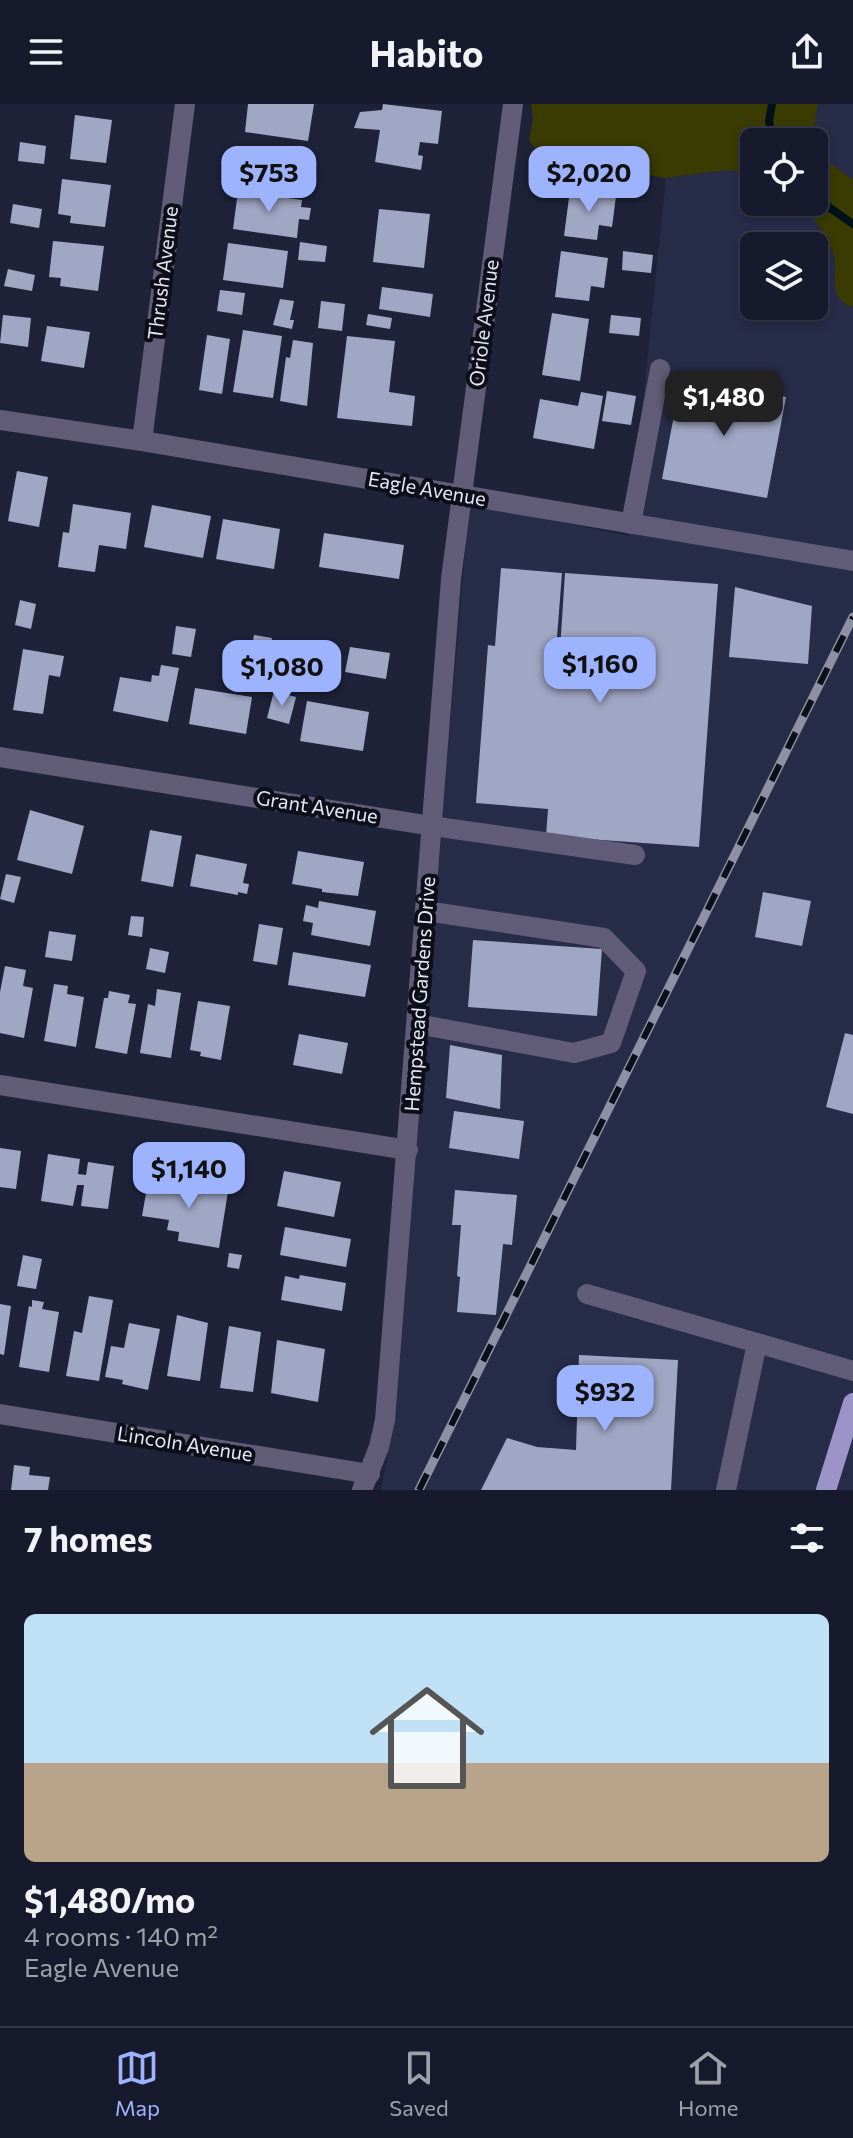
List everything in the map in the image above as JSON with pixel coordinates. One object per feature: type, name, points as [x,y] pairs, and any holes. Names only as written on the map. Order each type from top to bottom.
[{"type":"main road","points":[[826,1490],[849,1433],[853,1403]]},
{"type":"street","name":"Thrush Avenue","points":[[142,441],[185,104]]},
{"type":"street","name":"Oriole Avenue","points":[[462,495],[513,104]]},
{"type":"street","points":[[631,524],[660,369]]},
{"type":"street","name":"Eagle Avenue","points":[[0,420],[142,441],[853,561]]},
{"type":"street","name":"Hempstead Gardens Drive","points":[[366,1482],[385,1420],[451,579],[462,495]]},
{"type":"street","name":"Grant Avenue","points":[[0,757],[635,855]]},
{"type":"street","points":[[417,1024],[574,1053],[611,1043],[636,971],[604,938],[426,911]]},
{"type":"street","points":[[0,1085],[408,1150]]},
{"type":"street","points":[[587,1294],[853,1371]]},
{"type":"street","points":[[726,1490],[757,1343]]},
{"type":"street","name":"Lincoln Avenue","points":[[0,1414],[366,1482]]},
{"type":"shaded area","points":[[531,104],[818,104],[815,128],[740,128],[740,172],[727,170],[666,178],[542,158],[529,140],[533,118]]},
{"type":"shaded area","points":[[798,104],[853,104],[853,1490],[381,1490],[389,1448],[469,504],[629,536],[666,178],[740,166],[740,216],[828,216],[828,128],[808,128]]},
{"type":"shaded area","points":[[828,159],[853,179],[853,307],[844,303],[836,291],[835,260],[828,242],[828,232],[822,232],[812,216],[828,216]]},
{"type":"building","points":[[248,104],[314,104],[308,141],[245,132]]},
{"type":"building","points":[[383,104],[442,111],[438,144],[420,142],[418,155],[423,156],[421,170],[375,162],[380,130],[354,128],[360,112],[382,110]]},
{"type":"building","points":[[75,115],[112,120],[106,163],[70,159]]},
{"type":"building","points":[[20,142],[46,146],[44,164],[18,161]]},
{"type":"building","points":[[243,169],[270,173],[268,186],[241,182]]},
{"type":"building","points":[[62,179],[111,185],[105,227],[70,223],[71,216],[58,214]]},
{"type":"building","points":[[570,190],[616,196],[612,227],[599,225],[597,240],[564,236]]},
{"type":"building","points":[[238,191],[302,200],[301,207],[311,208],[309,220],[299,219],[297,238],[233,229]]},
{"type":"building","points":[[13,204],[42,209],[39,228],[10,223]]},
{"type":"building","points":[[379,209],[430,214],[424,268],[373,262]]},
{"type":"building","points":[[53,241],[104,246],[98,291],[60,286],[61,278],[49,277]]},
{"type":"building","points":[[300,242],[327,246],[325,262],[298,260]]},
{"type":"building","points":[[228,243],[288,251],[283,288],[223,280]]},
{"type":"building","points":[[561,251],[608,258],[604,288],[591,286],[589,301],[555,297]]},
{"type":"building","points":[[623,251],[653,255],[651,273],[622,270]]},
{"type":"building","points":[[8,269],[35,275],[32,291],[4,286]]},
{"type":"building","points":[[382,287],[433,294],[430,317],[379,309]]},
{"type":"building","points":[[220,290],[245,293],[242,315],[217,311]]},
{"type":"building","points":[[280,299],[294,301],[290,320],[294,320],[292,329],[273,325]]},
{"type":"building","points":[[321,301],[345,304],[342,331],[318,328]]},
{"type":"building","points":[[552,313],[589,319],[580,381],[542,375]]},
{"type":"building","points":[[368,314],[392,318],[390,329],[366,325]]},
{"type":"building","points":[[3,315],[31,318],[28,347],[0,343]]},
{"type":"building","points":[[611,315],[641,318],[639,336],[609,333]]},
{"type":"building","points":[[47,326],[90,332],[84,368],[41,361]]},
{"type":"building","points":[[243,330],[282,336],[273,398],[233,392]]},
{"type":"building","points":[[207,335],[230,339],[222,394],[199,390]]},
{"type":"building","points":[[347,336],[395,341],[389,392],[415,396],[412,426],[337,418]]},
{"type":"building","points":[[293,340],[313,343],[307,406],[280,401],[286,357],[290,358]]},
{"type":"building","points":[[681,378],[786,397],[767,498],[662,479]]},
{"type":"building","points":[[607,391],[636,396],[631,425],[602,421]]},
{"type":"building","points":[[581,392],[603,396],[594,449],[533,438],[540,399],[578,406]]},
{"type":"building","points":[[17,471],[48,477],[39,527],[8,521]]},
{"type":"building","points":[[73,504],[131,513],[126,549],[99,545],[95,572],[58,567],[63,532],[69,533]]},
{"type":"building","points":[[152,505],[211,516],[203,558],[144,547]]},
{"type":"building","points":[[223,519],[280,529],[274,569],[216,559]]},
{"type":"building","points":[[324,533],[404,545],[399,579],[319,567]]},
{"type":"building","points":[[501,568],[562,573],[556,650],[560,650],[565,573],[718,584],[699,847],[546,836],[548,809],[476,803],[488,645],[495,646]]},
{"type":"building","points":[[735,587],[812,606],[808,664],[729,657]]},
{"type":"building","points":[[20,600],[36,604],[31,629],[15,625]]},
{"type":"building","points":[[176,626],[196,629],[191,657],[172,654]]},
{"type":"building","points":[[254,635],[272,638],[267,666],[249,663]]},
{"type":"building","points":[[350,647],[390,653],[386,679],[345,672]]},
{"type":"building","points":[[23,649],[64,656],[60,677],[49,675],[43,714],[13,710]]},
{"type":"building","points":[[161,665],[179,668],[168,722],[113,711],[120,677],[151,682],[152,675],[159,676]]},
{"type":"building","points":[[275,666],[297,671],[294,683],[272,679]]},
{"type":"building","points":[[195,688],[252,697],[246,734],[189,724]]},
{"type":"building","points":[[274,691],[296,697],[289,724],[267,718]]},
{"type":"building","points":[[307,701],[369,712],[363,751],[300,741]]},
{"type":"building","points":[[30,810],[84,826],[72,874],[17,860]]},
{"type":"building","points":[[150,830],[182,836],[173,887],[141,881]]},
{"type":"building","points":[[298,851],[364,862],[358,896],[322,892],[322,889],[292,884]]},
{"type":"building","points":[[196,854],[247,864],[243,883],[249,884],[247,894],[190,886]]},
{"type":"building","points":[[6,874],[21,877],[14,903],[0,899]]},
{"type":"building","points":[[763,892],[811,901],[802,946],[755,937]]},
{"type":"building","points":[[319,901],[376,911],[370,946],[311,935],[313,923],[303,921],[306,905],[318,908]]},
{"type":"building","points":[[131,916],[144,917],[142,937],[128,935]]},
{"type":"building","points":[[259,924],[283,928],[277,965],[253,961]]},
{"type":"building","points":[[49,931],[76,935],[72,961],[45,957]]},
{"type":"building","points":[[473,940],[602,949],[597,1016],[468,1007]]},
{"type":"building","points":[[150,948],[169,952],[165,973],[146,969]]},
{"type":"building","points":[[293,952],[371,965],[365,997],[288,985]]},
{"type":"building","points":[[5,966],[26,970],[23,986],[33,988],[24,1038],[0,1033],[0,992]]},
{"type":"building","points":[[54,984],[68,986],[67,994],[84,997],[76,1047],[44,1041]]},
{"type":"building","points":[[157,989],[181,993],[171,1058],[140,1053],[148,1004],[155,1006]]},
{"type":"building","points":[[109,991],[130,995],[128,1003],[136,1004],[127,1054],[95,1048],[104,998],[108,998]]},
{"type":"building","points":[[198,1001],[230,1006],[221,1060],[200,1056],[201,1052],[190,1050]]},
{"type":"building","points":[[845,1033],[853,1035],[853,1114],[826,1107]]},
{"type":"building","points":[[299,1034],[348,1043],[342,1074],[293,1065]]},
{"type":"building","points":[[450,1045],[502,1055],[500,1109],[446,1098]]},
{"type":"building","points":[[454,1111],[524,1121],[519,1159],[449,1148]]},
{"type":"building","points":[[0,1148],[21,1151],[16,1189],[0,1187]]},
{"type":"building","points":[[48,1154],[80,1159],[78,1174],[86,1175],[88,1162],[114,1166],[108,1209],[81,1206],[84,1185],[77,1185],[73,1206],[41,1201]]},
{"type":"building","points":[[284,1171],[341,1182],[334,1217],[277,1206]]},
{"type":"building","points":[[148,1182],[175,1186],[176,1182],[205,1187],[206,1182],[229,1185],[219,1248],[178,1241],[179,1232],[167,1230],[169,1220],[142,1216]]},
{"type":"building","points":[[455,1190],[517,1195],[512,1245],[503,1244],[496,1315],[457,1312],[461,1225],[452,1225]]},
{"type":"building","points":[[285,1227],[351,1239],[346,1267],[280,1255]]},
{"type":"building","points":[[229,1253],[242,1255],[239,1269],[227,1267]]},
{"type":"building","points":[[23,1255],[42,1259],[36,1289],[17,1286]]},
{"type":"building","points":[[300,1275],[346,1283],[342,1311],[281,1300],[285,1276],[299,1279]]},
{"type":"building","points":[[89,1296],[113,1300],[99,1381],[66,1376],[74,1331],[82,1333]]},
{"type":"building","points":[[32,1300],[44,1302],[42,1309],[59,1312],[49,1372],[19,1367]]},
{"type":"building","points":[[0,1304],[11,1306],[4,1355],[0,1354]]},
{"type":"building","points":[[177,1315],[208,1323],[200,1381],[167,1376]]},
{"type":"building","points":[[129,1323],[160,1329],[148,1390],[105,1377],[111,1346],[124,1348]]},
{"type":"building","points":[[229,1326],[261,1332],[253,1392],[220,1388]]},
{"type":"building","points":[[277,1340],[325,1349],[318,1402],[271,1393]]},
{"type":"building","points":[[579,1355],[678,1360],[671,1490],[481,1490],[507,1438],[537,1447],[576,1450]]},
{"type":"building","points":[[14,1465],[30,1467],[29,1475],[50,1477],[48,1490],[11,1490]]},
{"type":"waterway","points":[[770,128],[772,104]]},
{"type":"waterway","points":[[828,206],[853,224]]},
{"type":"railway","points":[[419,1490],[853,617]]}]
